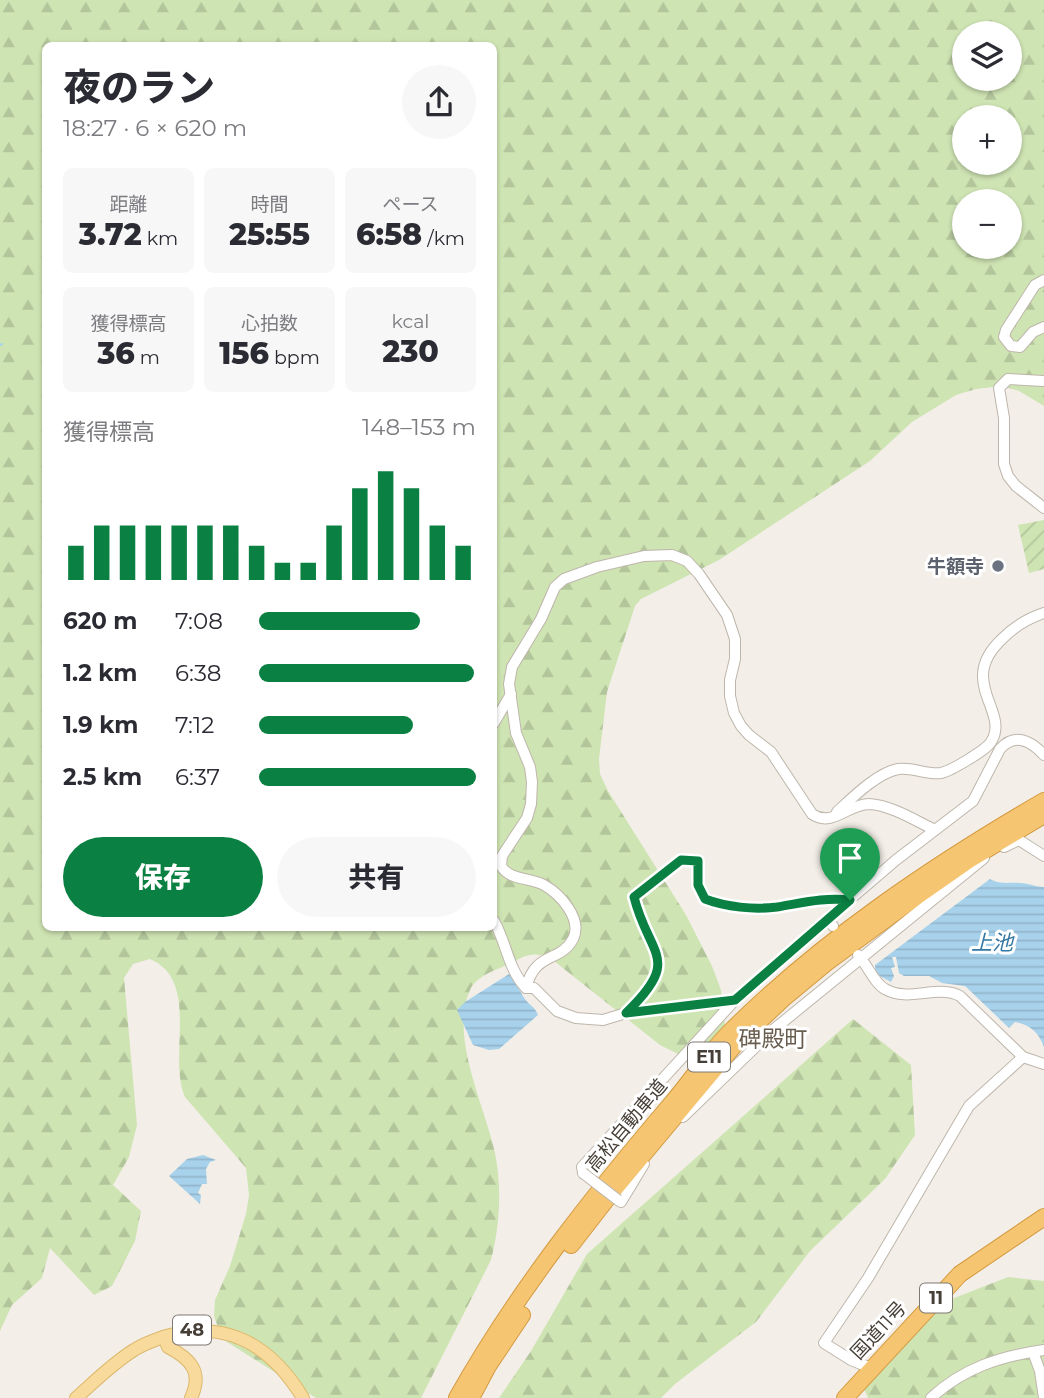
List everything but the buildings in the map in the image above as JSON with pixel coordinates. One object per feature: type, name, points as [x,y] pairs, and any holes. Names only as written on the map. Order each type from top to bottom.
[{"type":"highway","name":"高松自動車道","points":[[457,1398],[480,1356],[536,1274],[607,1179],[727,1035],[817,954],[960,851],[1044,801]]},
{"type":"highway","name":"高松自動車道","points":[[471,1398],[488,1366],[545,1279],[616,1187],[737,1042],[785,997],[877,925],[969,860],[1044,815]]},
{"type":"highway","name":"国道11号","points":[[845,1398],[960,1274],[1044,1217]]},
{"type":"main road","name":"48","points":[[76,1398],[135,1349],[164,1337],[192,1330],[233,1336],[262,1350],[289,1377],[303,1398]]},
{"type":"main road","name":"48","points":[[164,1337],[168,1347],[185,1356],[195,1371],[196,1387],[191,1398]]},
{"type":"street","points":[[1044,281],[1035,285],[1004,337],[1011,346],[1020,347],[1033,332],[1044,327]]},
{"type":"street","points":[[1044,381],[1008,379],[999,388],[999,396],[1004,418],[1004,464],[1008,476],[1016,486],[1044,508]]},
{"type":"street","points":[[526,988],[533,969],[566,947],[572,941],[576,929],[575,920],[567,907],[547,886],[512,876],[501,866],[502,856],[527,818],[532,782],[530,767],[516,733],[509,684],[512,667],[541,619],[555,587],[564,579],[597,567],[644,556],[672,555],[687,561],[727,615],[736,639],[730,696],[741,726],[771,752],[812,814],[822,819],[831,818],[870,804],[935,830]]},
{"type":"street","points":[[831,818],[859,791],[897,769],[943,773],[986,748],[995,733],[995,723],[983,680],[984,659],[991,648],[1008,633],[1044,613]]},
{"type":"street","points":[[497,717],[511,694]]},
{"type":"street","points":[[1044,755],[1030,741],[1021,739],[1005,743],[973,801],[850,900],[830,923],[735,1000],[582,1167],[583,1173],[621,1202],[656,1146],[680,1120],[773,1030],[861,958],[965,876],[980,861],[1008,844],[1019,840],[1044,856]]},
{"type":"street","points":[[626,1013],[645,995],[658,969],[656,949],[642,922],[634,897],[681,860],[698,861],[698,885],[705,899],[712,902],[740,907],[776,907],[820,899],[850,900]]},
{"type":"street","points":[[497,927],[507,947],[515,976],[526,988],[534,988],[556,1011],[576,1018],[603,1020],[626,1013],[735,1000]]},
{"type":"street","points":[[851,949],[861,958],[883,989],[904,994],[950,991],[960,996],[1023,1057],[1044,1064]]},
{"type":"street","points":[[871,1368],[851,1360],[824,1343],[875,1267],[969,1106],[1023,1057]]},
{"type":"street","points":[[931,1398],[960,1374],[998,1358],[1039,1351],[1044,1398]]},
{"type":"green space","points":[[0,0],[1044,0],[1044,406],[1019,391],[1002,386],[956,395],[912,422],[870,461],[719,560],[641,599],[635,606],[607,692],[599,759],[600,774],[686,915],[712,966],[721,990],[726,1034],[706,1057],[682,1056],[660,1045],[554,961],[542,955],[521,958],[477,981],[470,990],[465,1008],[464,1028],[471,1071],[495,1153],[499,1180],[499,1206],[491,1260],[421,1398],[316,1398],[227,1342],[219,1330],[214,1316],[215,1300],[230,1266],[246,1214],[249,1195],[246,1168],[185,1097],[180,1080],[179,1002],[174,984],[165,970],[150,959],[133,964],[124,978],[137,1125],[129,1157],[113,1185],[141,1211],[135,1241],[112,1286],[94,1295],[50,1248],[42,1278],[12,1305],[0,1331]]},
{"type":"green space","points":[[1044,520],[1044,569],[1029,573],[1018,525]]},
{"type":"green space","points":[[853,1019],[911,1065],[915,1135],[885,1179],[810,1251],[756,1322],[675,1384],[661,1398],[499,1398],[531,1351],[587,1254]]},
{"type":"green space","points":[[1008,1277],[1044,1281],[1044,1398],[868,1398],[864,1389],[939,1304]]},
{"type":"water","name":"上池","points":[[990,879],[1001,883],[1044,887],[1044,1047],[1033,1030],[1015,1022],[1009,1028],[965,986],[942,983],[929,976],[904,976],[899,973],[896,957],[892,957],[895,967],[891,968],[894,976],[891,982],[876,974],[875,965]]},
{"type":"water","points":[[509,974],[538,1015],[499,1049],[489,1050],[473,1045],[457,1010]]},
{"type":"water","points":[[203,1155],[216,1160],[210,1162],[206,1169],[207,1184],[202,1184],[198,1193],[201,1195],[200,1204],[169,1176],[187,1159]]},
{"type":"place","name":"牛額寺","points":[[998,566]]},
{"type":"district","name":"碑殿町","points":[[773,1039]]},
{"type":"route","points":[[681,860],[698,861],[698,885],[705,899],[712,902],[740,907],[776,907],[820,899],[850,900],[735,1000],[626,1013],[645,995],[654,982],[658,969],[656,949],[642,922],[634,897],[681,860]]}]
